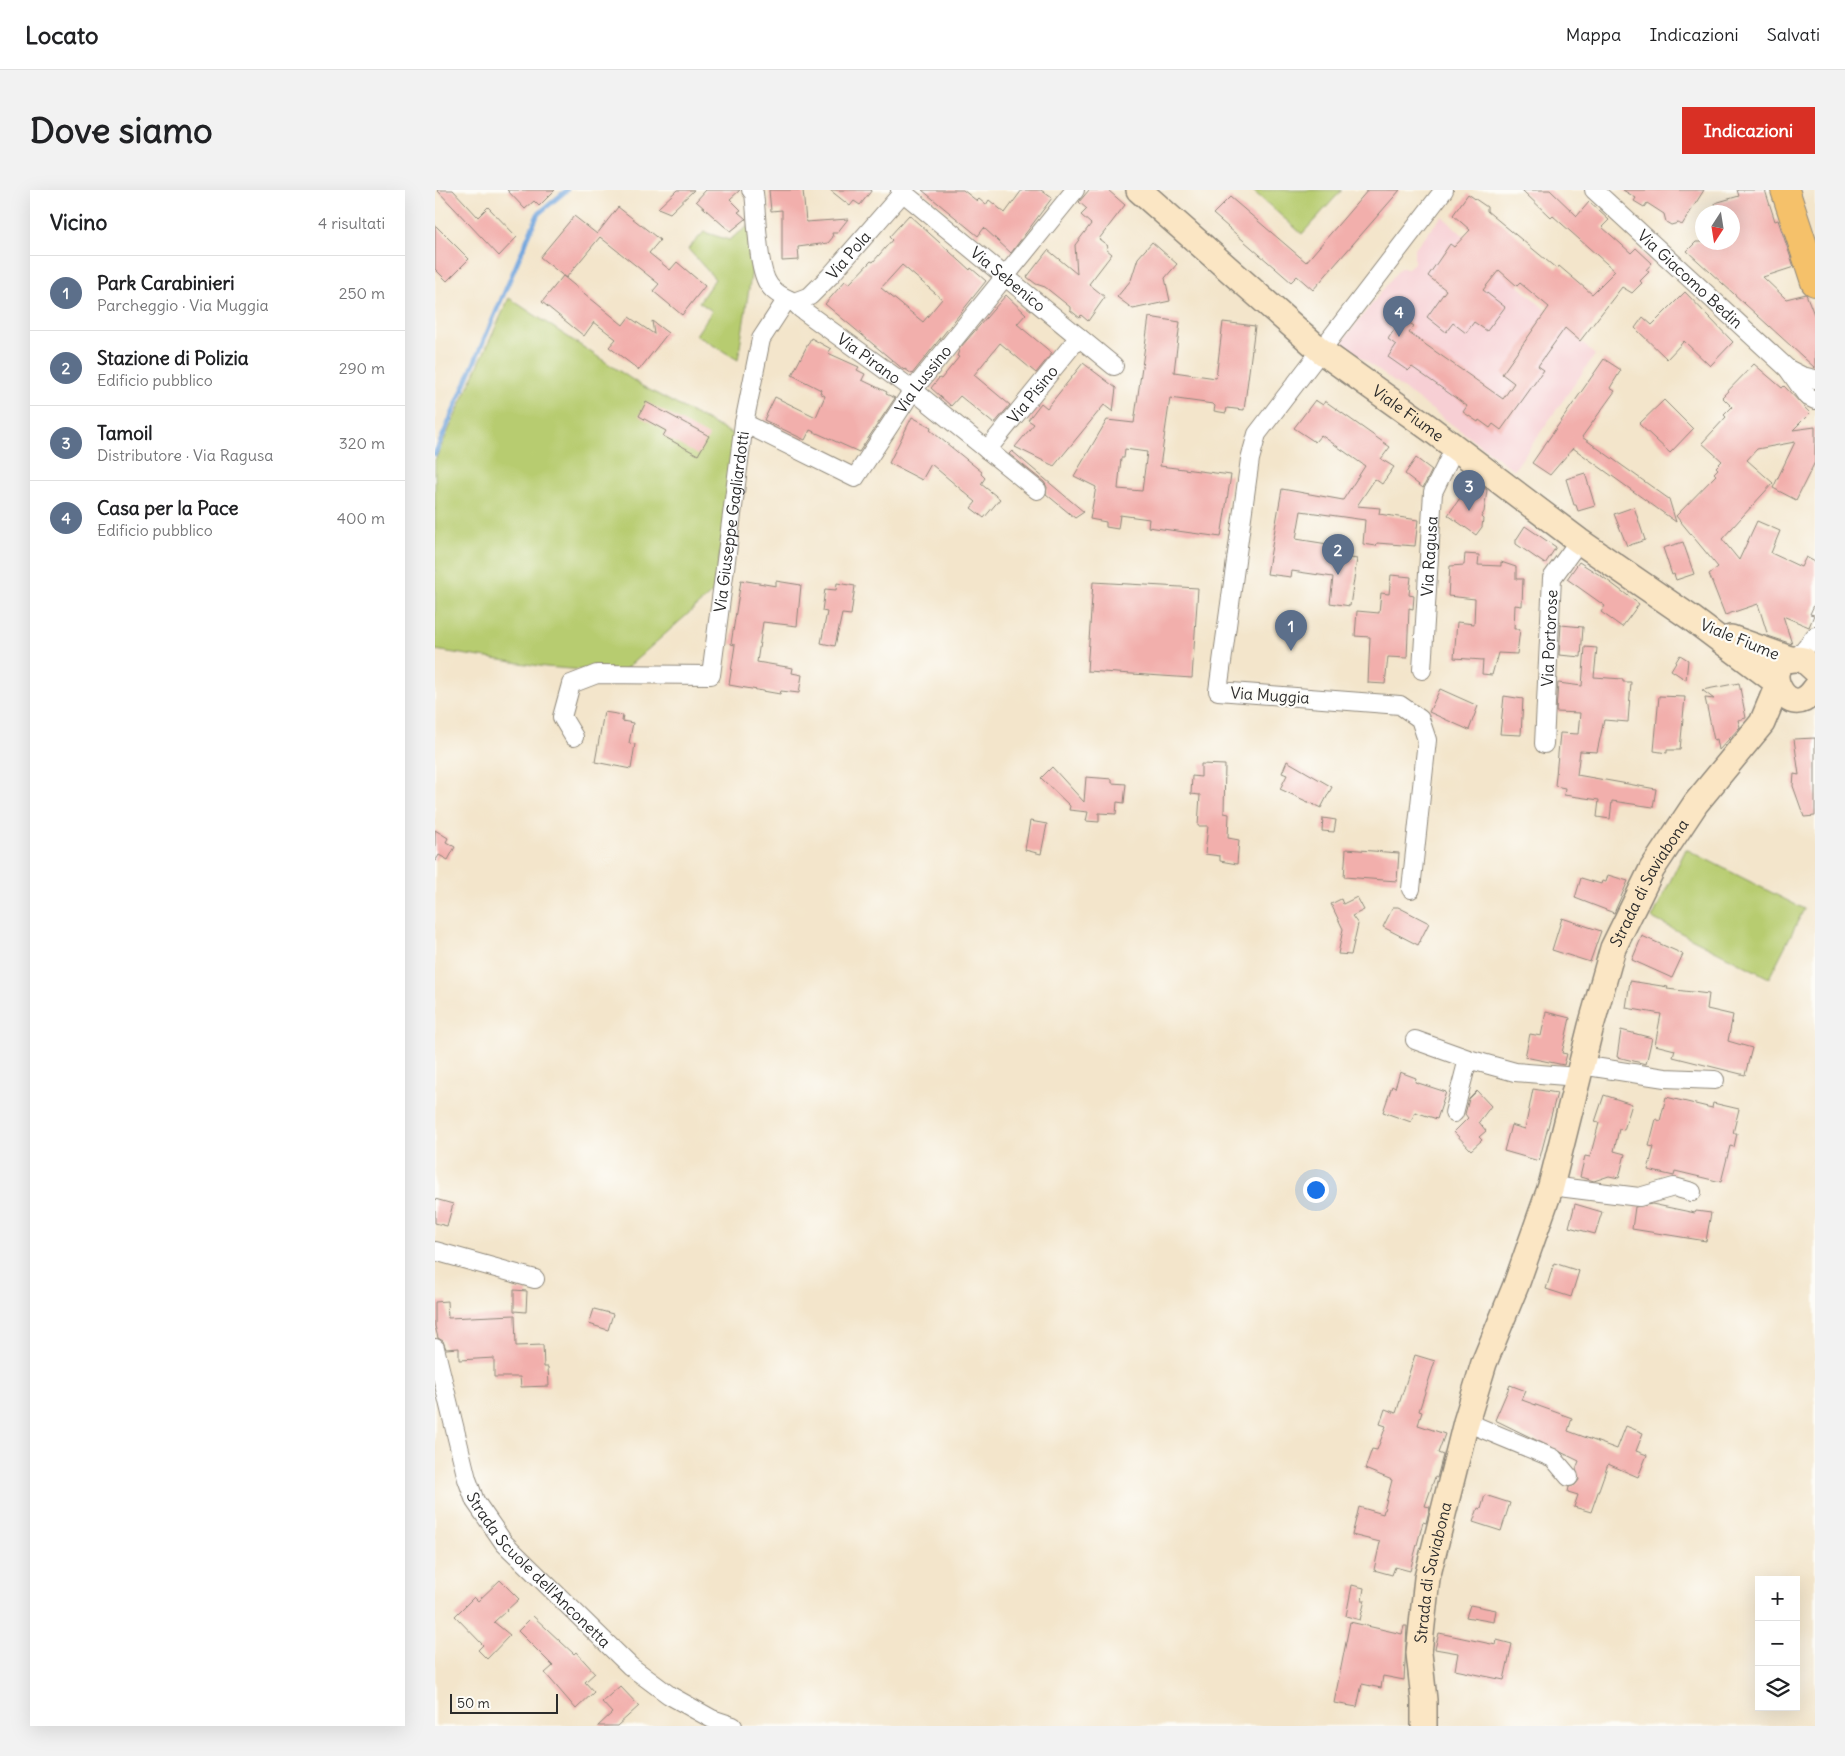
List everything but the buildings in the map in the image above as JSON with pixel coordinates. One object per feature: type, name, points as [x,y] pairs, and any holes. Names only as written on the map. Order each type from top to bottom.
[{"type":"main road","points":[[1785,190],[1815,282]]},
{"type":"main road","points":[[1805,190],[1815,220]]},
{"type":"street","points":[[751,190],[754,194],[763,273],[769,285],[790,300]]},
{"type":"street","name":"Via Lussino","points":[[744,423],[855,478],[913,390],[1075,190]]},
{"type":"street","name":"Viale Fiume","points":[[1139,190],[1320,350],[1432,430],[1454,449],[1579,542],[1691,618],[1776,684],[1786,698],[1809,697]]},
{"type":"street","points":[[1320,350],[1444,190]]},
{"type":"street","name":"Via Pola","points":[[790,300],[810,296],[903,191]]},
{"type":"street","name":"Via Sebenico","points":[[903,191],[1114,366]]},
{"type":"street","name":"Via Giacomo Bedin","points":[[1595,191],[1788,369],[1807,396],[1815,400]]},
{"type":"street","name":"Via Pirano","points":[[790,300],[913,390],[1037,490]]},
{"type":"street","name":"Via Giuseppe Gagliardotti","points":[[574,737],[561,717],[571,684],[597,674],[711,675],[744,423],[761,340],[790,300]]},
{"type":"street","name":"Via Pisino","points":[[987,450],[1079,337]]},
{"type":"street","name":"Via Muggia","points":[[1320,350],[1257,434],[1250,459],[1219,691],[1400,705],[1420,719],[1427,740],[1411,889]]},
{"type":"street","name":"Via Giacomo Bedin","points":[[1788,369],[1802,376],[1815,379]]},
{"type":"street","name":"Via Ragusa","points":[[1422,670],[1433,492],[1454,449]]},
{"type":"street","name":"Via Portorose","points":[[1544,744],[1552,578],[1579,542]]},
{"type":"street","name":"Viale Fiume","points":[[1691,618],[1740,642],[1805,660]]},
{"type":"street","points":[[1805,660],[1815,636]]},
{"type":"street","name":"Strada di Saviabona","points":[[1424,1726],[1424,1700],[1419,1653],[1427,1578],[1466,1422],[1483,1363],[1515,1284],[1551,1186],[1613,948],[1652,869],[1696,802],[1762,722],[1776,684],[1779,667],[1805,660]]},
{"type":"street","name":"Strada di Saviabona","points":[[1762,722],[1809,697]]},
{"type":"street","points":[[1415,1040],[1515,1072],[1580,1071],[1715,1080]]},
{"type":"street","points":[[1454,1113],[1468,1058]]},
{"type":"street","points":[[1551,1186],[1639,1197],[1674,1187],[1693,1192]]},
{"type":"street","points":[[435,1251],[535,1279]]},
{"type":"street","name":"Strada Scuole dell'Anconetta","points":[[435,1348],[467,1478],[475,1501],[504,1544],[630,1666],[669,1695],[712,1719],[733,1726]]},
{"type":"street","points":[[1466,1422],[1553,1458],[1569,1477]]},
{"type":"shaded area","points":[[1442,216],[1595,355],[1514,470],[1341,343],[1400,268],[1408,268],[1414,263],[1414,250]]},
{"type":"green space","points":[[1252,190],[1342,190],[1302,234]]},
{"type":"green space","points":[[750,225],[752,269],[738,360],[696,335],[712,311],[699,302],[715,279],[688,249],[704,232],[729,240]]},
{"type":"green space","points":[[509,298],[642,386],[738,437],[714,591],[621,673],[546,667],[435,650],[435,460]]},
{"type":"green space","points":[[1686,849],[1804,909],[1769,978],[1652,918]]},
{"type":"waterway","points":[[435,454],[538,214],[567,190]]},
{"type":"place","name":"Casa per la Pace","points":[[1399,337]]},
{"type":"place","name":"Tamoil","points":[[1469,511]]},
{"type":"place","name":"Stazione di Polizia","points":[[1338,575]]},
{"type":"place","name":"Park Carabinieri","points":[[1291,651]]}]
